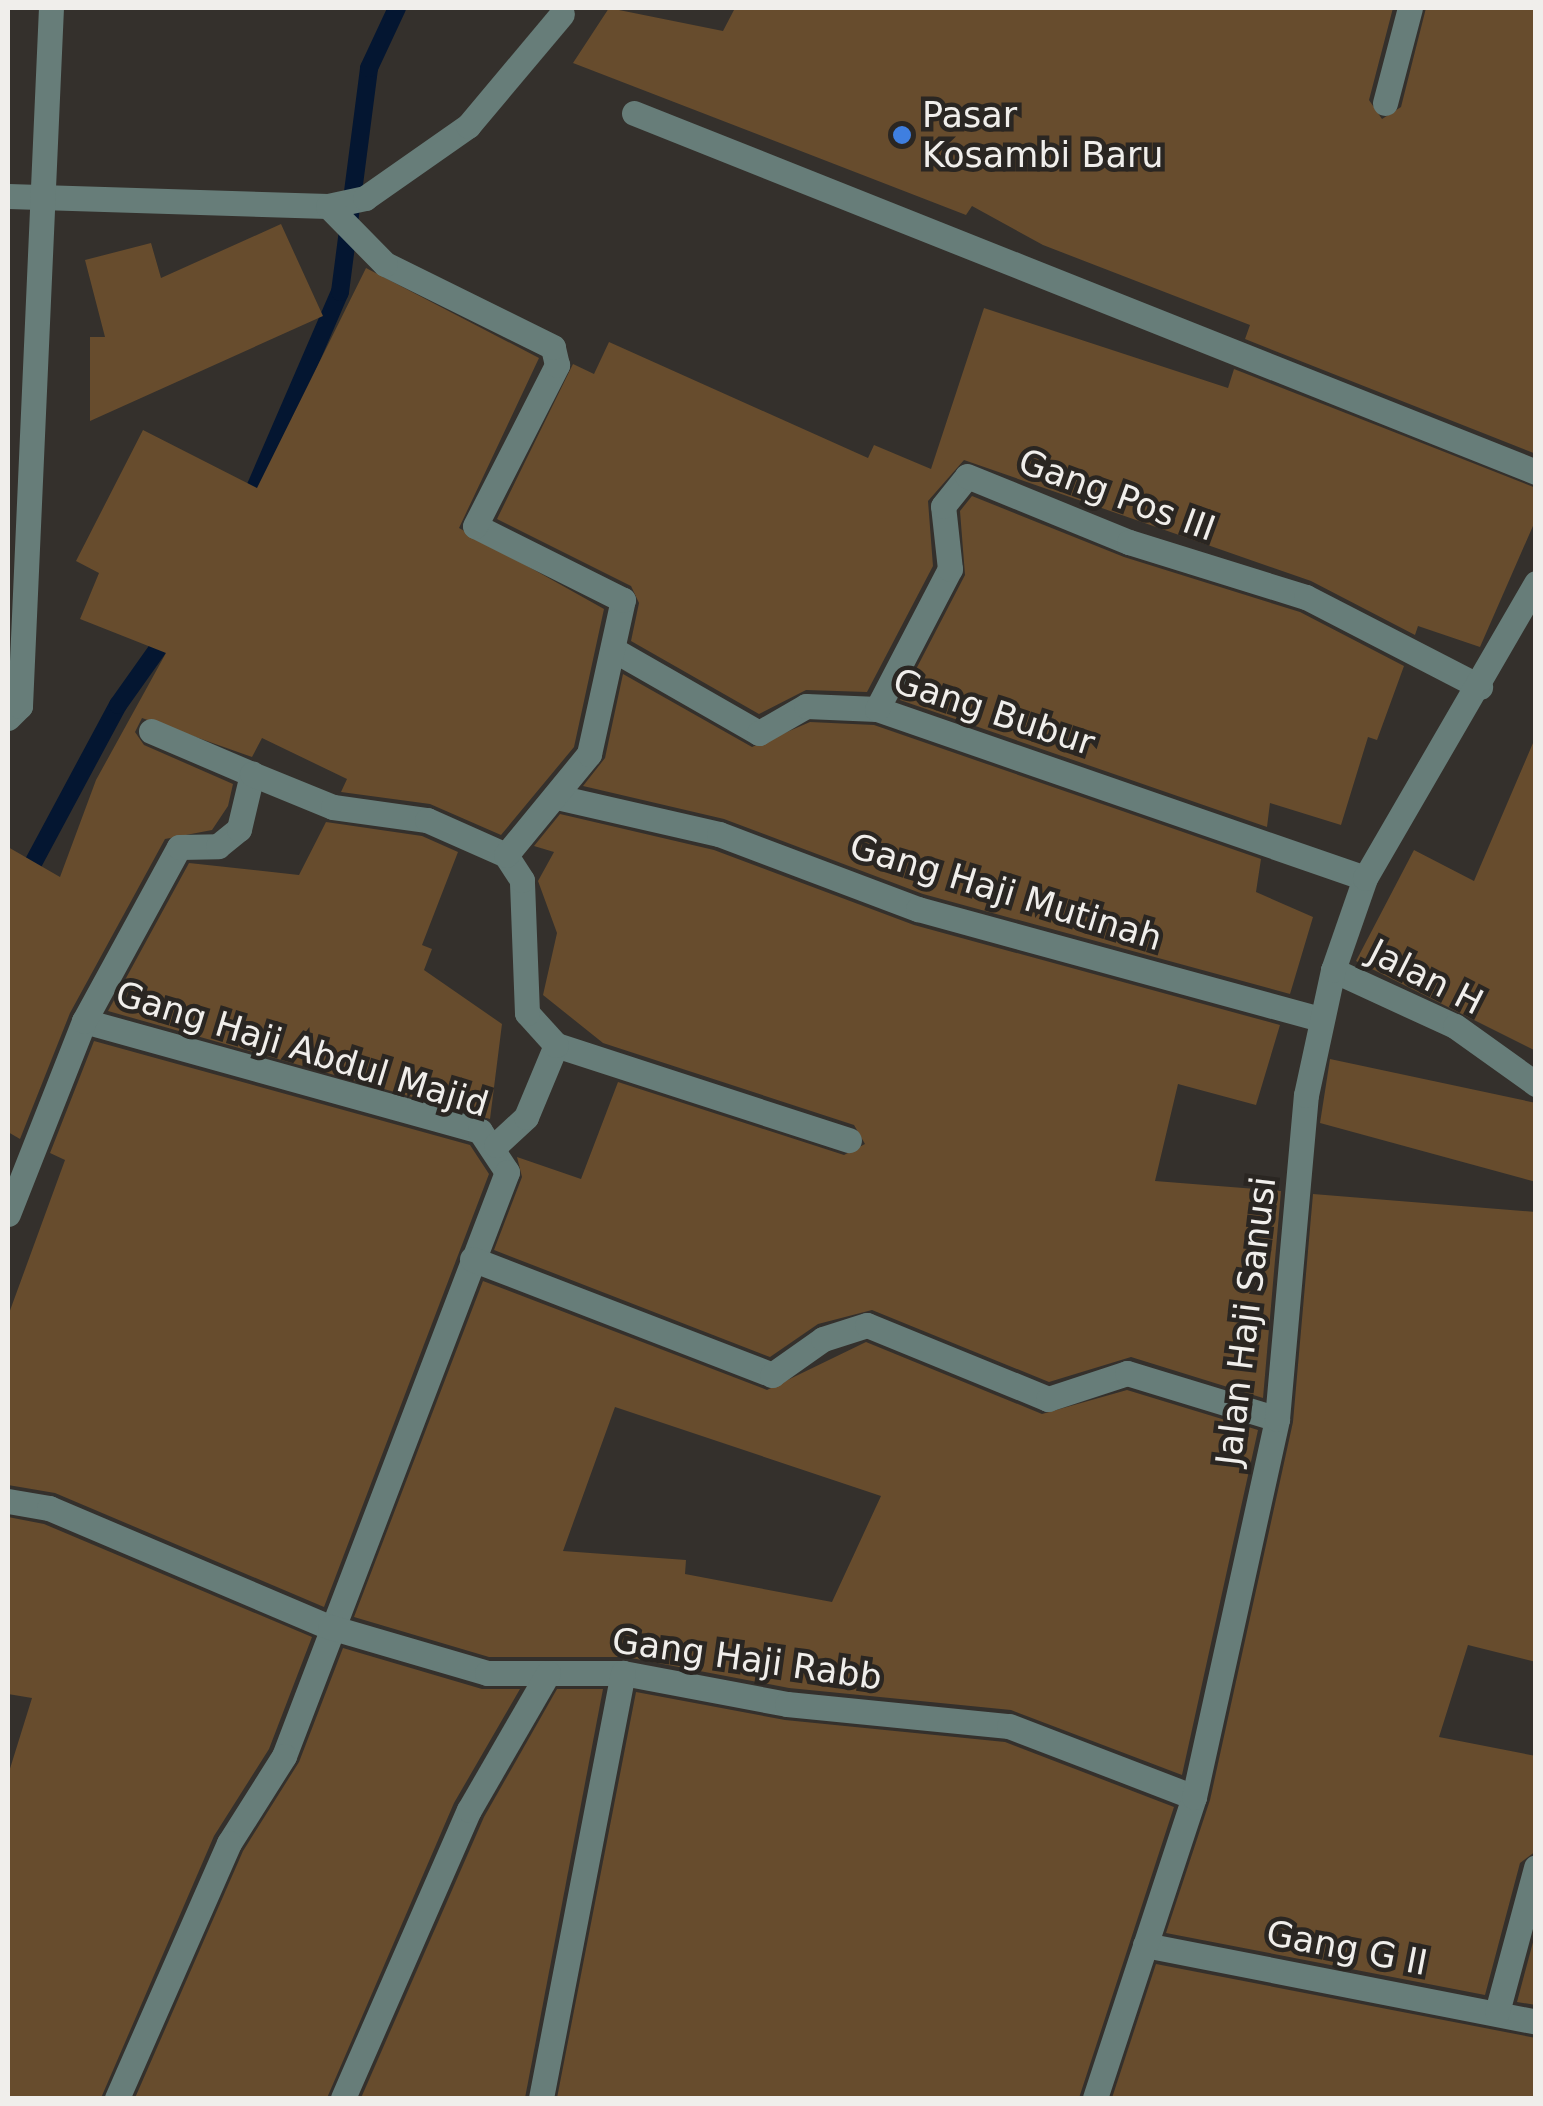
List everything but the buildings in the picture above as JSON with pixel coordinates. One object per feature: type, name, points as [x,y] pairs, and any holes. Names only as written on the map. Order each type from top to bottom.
[{"type":"street","points":[[12,711],[51,8]]},
{"type":"street","points":[[1385,103],[1410,8]]},
{"type":"street","points":[[8,196],[328,206],[365,198],[418,168],[468,126],[562,14]]},
{"type":"street","points":[[634,113],[1536,472]]},
{"type":"street","points":[[328,206],[385,264],[554,348],[557,366],[475,526],[623,600],[588,754],[557,797],[506,854]]},
{"type":"street","name":"Gang Pos III","points":[[876,709],[950,569],[943,506],[966,476],[1130,542],[1306,596],[1480,687]]},
{"type":"street","name":"Jalan Haji Sanusi","points":[[1095,2098],[1194,1797],[1277,1419],[1320,1019],[1333,970],[1365,878],[1480,687],[1536,583]]},
{"type":"street","name":"Gang Bubur","points":[[614,650],[759,733],[806,706],[876,709],[1365,878]]},
{"type":"street","points":[[151,732],[333,807],[428,820],[506,854],[522,880],[527,1013],[556,1045],[849,1140]]},
{"type":"street","points":[[8,1214],[84,1021],[179,848],[218,846],[239,828],[252,774]]},
{"type":"street","name":"Gang Haji Mutinah","points":[[557,797],[719,834],[918,910],[1320,1019]]},
{"type":"street","name":"Jalan H","points":[[1333,970],[1455,1026],[1536,1084]]},
{"type":"street","name":"Gang Haji Abdul Majid","points":[[84,1021],[480,1131],[496,1145],[507,1172],[330,1627],[284,1756],[228,1843],[116,2098]]},
{"type":"street","points":[[496,1145],[526,1117],[556,1045]]},
{"type":"street","points":[[472,1259],[772,1375],[822,1339],[867,1325],[1048,1398],[1127,1374],[1277,1419]]},
{"type":"street","name":"Gang Haji Rabb","points":[[8,1501],[50,1508],[330,1627],[487,1673],[623,1673],[786,1704],[1009,1726],[1194,1797]]},
{"type":"street","points":[[342,2098],[469,1810],[548,1673]]},
{"type":"street","points":[[541,2098],[623,1673]]},
{"type":"street","points":[[1498,2012],[1536,1867]]},
{"type":"street","name":"Gang G II","points":[[1145,1945],[1536,2022]]},
{"type":"waterway","points":[[246,509],[340,292],[369,68],[397,8]]},
{"type":"waterway","points":[[8,910],[118,705],[169,633]]},
{"type":"place","name":"Pasar Kosambi Baru","points":[[902,135]]}]
